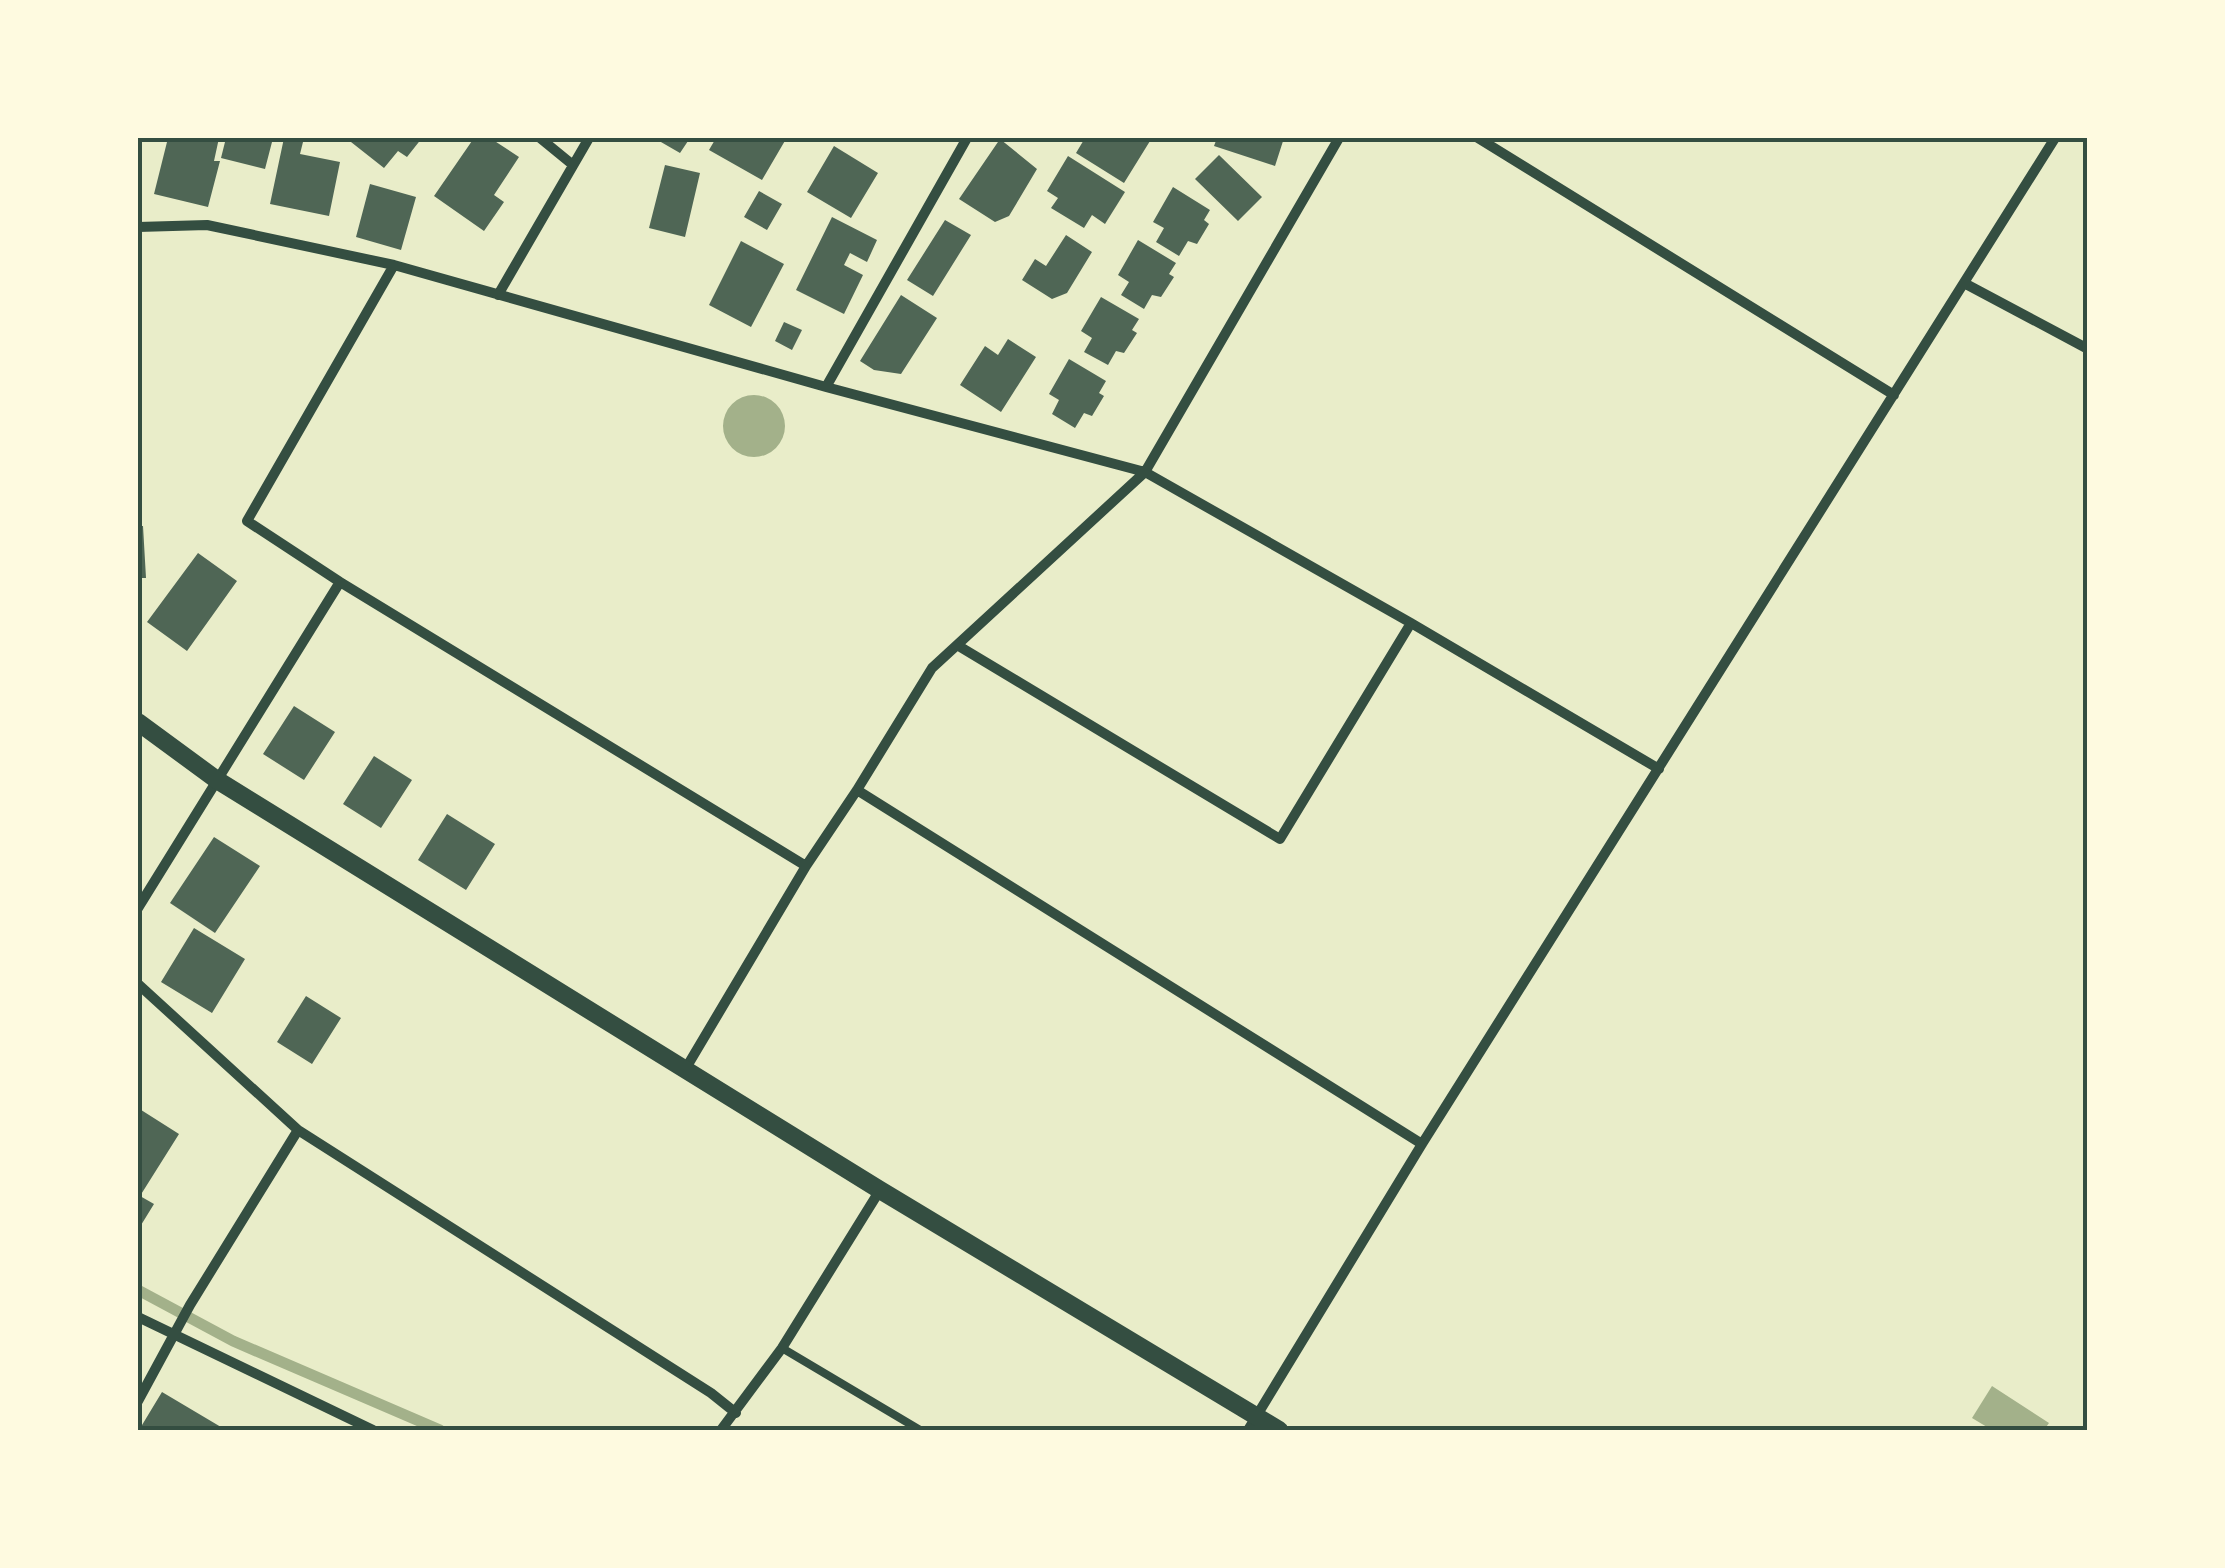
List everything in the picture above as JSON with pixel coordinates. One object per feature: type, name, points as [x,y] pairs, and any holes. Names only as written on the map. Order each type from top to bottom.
[{"type":"street","points":[[540,138],[573,165]]},
{"type":"street","points":[[498,295],[590,138]]},
{"type":"street","points":[[826,387],[967,138]]},
{"type":"street","points":[[686,1068],[806,866],[858,790],[932,668],[1145,472],[1339,138]]},
{"type":"street","points":[[1478,138],[1894,396]]},
{"type":"street","points":[[1252,1423],[1422,1144],[2055,138]]},
{"type":"street","points":[[138,227],[207,225],[394,265],[1145,472],[1659,770]]},
{"type":"street","points":[[394,265],[247,521],[340,582],[806,866]]},
{"type":"street","points":[[1964,283],[2088,350]]},
{"type":"street","points":[[138,908],[340,582]]},
{"type":"street","points":[[957,645],[1280,839],[1411,623]]},
{"type":"street","points":[[138,722],[217,780],[1252,1423],[1280,1430]]},
{"type":"street","points":[[858,790],[1422,1144]]},
{"type":"street","points":[[138,984],[298,1130],[736,1413]]},
{"type":"street","points":[[138,1401],[298,1130]]},
{"type":"street","points":[[721,1430],[782,1348],[880,1190]]},
{"type":"street","points":[[138,1318],[373,1430]]},
{"type":"lane","points":[[782,1348],[920,1430]]},
{"type":"shaded area","points":[[754,395],[776,404],[785,426],[776,448],[754,457],[732,448],[723,426],[732,404]]},
{"type":"shaded area","points":[[1992,1386],[2049,1423],[2044,1430],[1992,1430],[1972,1418]]},
{"type":"building","points":[[168,138],[219,138],[214,161],[220,161],[208,207],[154,194]]},
{"type":"building","points":[[226,138],[272,142],[265,169],[221,158]]},
{"type":"building","points":[[284,138],[304,138],[300,154],[340,162],[329,216],[270,204]]},
{"type":"building","points":[[354,138],[422,138],[407,157],[398,151],[384,168],[351,142]]},
{"type":"building","points":[[474,138],[490,138],[519,157],[494,195],[504,202],[484,231],[434,196]]},
{"type":"building","points":[[654,138],[690,138],[680,153]]},
{"type":"building","points":[[716,138],[786,139],[762,180],[709,150]]},
{"type":"building","points":[[1085,138],[1150,141],[1124,183],[1076,153]]},
{"type":"building","points":[[1217,138],[1284,138],[1275,166],[1214,146]]},
{"type":"building","points":[[1000,139],[1037,169],[1009,216],[995,222],[959,199]]},
{"type":"building","points":[[834,146],[878,173],[851,218],[807,192]]},
{"type":"building","points":[[1219,155],[1262,197],[1238,221],[1195,179]]},
{"type":"building","points":[[1068,156],[1125,192],[1105,224],[1092,215],[1084,228],[1051,208],[1058,198],[1047,191]]},
{"type":"building","points":[[665,165],[700,173],[685,237],[649,228]]},
{"type":"building","points":[[370,184],[416,197],[401,250],[356,237]]},
{"type":"building","points":[[1173,187],[1210,210],[1204,220],[1209,224],[1197,244],[1188,241],[1179,256],[1156,242],[1164,228],[1153,222]]},
{"type":"building","points":[[759,191],[782,204],[767,230],[744,217]]},
{"type":"building","points":[[832,217],[877,240],[867,262],[850,253],[844,265],[863,275],[844,314],[796,290]]},
{"type":"building","points":[[945,220],[971,235],[933,296],[907,280]]},
{"type":"building","points":[[1066,235],[1092,252],[1067,293],[1052,299],[1022,280],[1035,259],[1046,266]]},
{"type":"building","points":[[1138,240],[1176,263],[1169,274],[1174,277],[1161,297],[1152,295],[1144,309],[1121,295],[1129,282],[1118,275]]},
{"type":"building","points":[[741,241],[784,264],[751,327],[709,305]]},
{"type":"building","points":[[901,295],[937,318],[901,374],[874,370],[860,361]]},
{"type":"building","points":[[1101,297],[1139,319],[1132,330],[1137,333],[1124,353],[1116,351],[1108,365],[1084,352],[1092,338],[1081,331]]},
{"type":"building","points":[[784,322],[802,330],[792,350],[775,341]]},
{"type":"building","points":[[1008,339],[1036,357],[1001,412],[960,385],[985,346],[998,355]]},
{"type":"building","points":[[1069,359],[1106,381],[1099,393],[1104,396],[1092,416],[1084,413],[1075,428],[1052,414],[1059,400],[1049,394]]},
{"type":"building","points":[[138,526],[143,526],[146,578],[138,578]]},
{"type":"building","points":[[198,553],[237,581],[187,651],[147,622]]},
{"type":"building","points":[[294,706],[335,732],[304,780],[263,754]]},
{"type":"building","points":[[374,756],[412,780],[381,828],[343,804]]},
{"type":"building","points":[[447,814],[495,844],[466,890],[418,860]]},
{"type":"building","points":[[214,837],[260,866],[215,933],[170,903]]},
{"type":"building","points":[[194,928],[245,959],[212,1013],[161,982]]},
{"type":"building","points":[[306,996],[341,1018],[312,1064],[277,1042]]},
{"type":"building","points":[[138,1108],[179,1134],[140,1196],[154,1204],[138,1230]]},
{"type":"building","points":[[162,1392],[226,1430],[139,1430]]},
{"type":"waterway","points":[[138,1290],[233,1341],[440,1430]]}]
